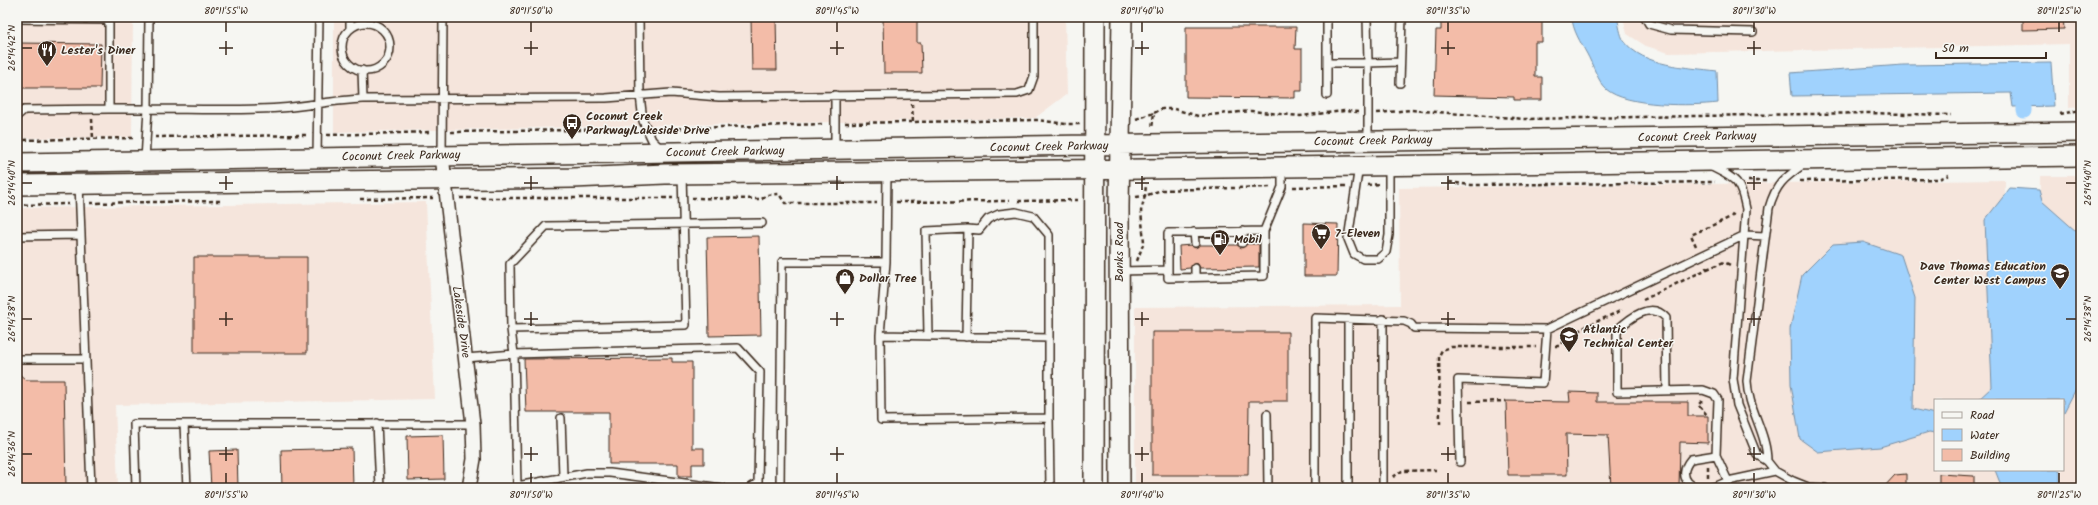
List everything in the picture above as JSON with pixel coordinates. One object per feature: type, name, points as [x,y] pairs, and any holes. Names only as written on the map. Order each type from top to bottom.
[{"type":"main road","name":"Banks Road","points":[[1094,488],[1095,17]]},
{"type":"main road","name":"Banks Road","points":[[1120,488],[1119,270],[1122,17]]},
{"type":"main road","name":"Coconut Creek Parkway","points":[[17,163],[1368,141],[2081,132]]},
{"type":"main road","name":"Coconut Creek Parkway","points":[[17,185],[573,178],[682,174],[1359,166],[1389,175],[1701,162],[2081,156]]},
{"type":"main road","points":[[79,184],[81,175],[87,167],[102,161]]},
{"type":"street","name":"Lakeside Drive","points":[[442,156],[473,424],[474,459],[469,488]]},
{"type":"lane","points":[[145,160],[148,109],[149,17]]},
{"type":"lane","points":[[317,157],[320,17]]},
{"type":"lane","points":[[350,17],[350,29],[343,42],[344,57],[348,63],[362,70],[376,69],[387,59],[390,44],[388,37],[378,26],[371,23],[357,25],[350,29]]},
{"type":"lane","points":[[442,156],[443,17]]},
{"type":"lane","points":[[639,17],[640,95],[643,121],[652,140],[664,153]]},
{"type":"lane","points":[[17,116],[24,110],[236,109],[317,105],[341,100],[363,99],[442,100],[606,98],[671,93],[719,97],[1017,94],[1029,90],[1034,76],[1034,17]]},
{"type":"lane","points":[[1327,17],[1327,95]]},
{"type":"lane","points":[[1367,17],[1368,141]]},
{"type":"lane","points":[[1400,83],[1402,17]]},
{"type":"lane","points":[[1645,17],[1649,24],[1670,30],[1753,32]]},
{"type":"lane","points":[[17,19],[108,20],[109,109]]},
{"type":"lane","points":[[1327,63],[1400,62]]},
{"type":"lane","points":[[362,70],[363,99]]},
{"type":"lane","points":[[835,95],[835,150]]},
{"type":"lane","points":[[1767,461],[1767,448],[1748,394],[1747,381],[1769,208],[1775,190],[1810,160]]},
{"type":"lane","points":[[1701,162],[1736,181],[1742,191],[1746,209],[1733,379],[1737,405],[1757,455],[1767,461],[1775,471],[1793,481],[1808,487],[1825,488]]},
{"type":"lane","points":[[1359,166],[1348,239],[1354,254],[1363,259],[1378,259],[1386,252],[1389,235],[1389,175]]},
{"type":"lane","points":[[1264,230],[1168,233],[1168,278],[1264,276],[1264,230],[1282,187],[1282,167]]},
{"type":"lane","points":[[887,172],[886,262],[880,335],[881,420],[1049,418]]},
{"type":"lane","points":[[511,329],[686,325],[682,174]]},
{"type":"lane","points":[[79,184],[91,488]]},
{"type":"lane","points":[[928,336],[926,230],[979,230],[988,219],[999,214],[1016,212],[1033,216],[1049,235],[1050,488]]},
{"type":"lane","points":[[722,488],[610,473],[587,473],[563,476],[517,486],[510,264],[546,226],[762,223]]},
{"type":"lane","points":[[966,337],[968,229]]},
{"type":"lane","points":[[1242,231],[1242,244]]},
{"type":"lane","points":[[1194,232],[1195,244]]},
{"type":"lane","points":[[1220,232],[1220,244]]},
{"type":"lane","points":[[17,236],[80,235]]},
{"type":"lane","points":[[1315,488],[1315,318],[1383,319],[1404,321],[1411,324],[1414,328],[1547,329],[1745,235],[1765,236]]},
{"type":"lane","points":[[780,488],[782,262],[886,262]]},
{"type":"lane","points":[[1195,268],[1195,277]]},
{"type":"lane","points":[[1220,268],[1220,277]]},
{"type":"lane","points":[[1242,268],[1242,277]]},
{"type":"lane","points":[[1119,270],[1168,270]]},
{"type":"lane","points":[[1667,391],[1666,318],[1661,312],[1653,310],[1640,313],[1617,330],[1618,392],[1667,391],[1692,389],[1714,394],[1718,400],[1712,456],[1728,481]]},
{"type":"lane","points":[[1348,319],[1348,488]]},
{"type":"lane","points":[[1383,319],[1383,486]]},
{"type":"lane","points":[[1460,462],[1458,380],[1543,382],[1547,329]]},
{"type":"lane","points":[[880,335],[1049,338]]},
{"type":"lane","points":[[466,358],[514,354],[738,348],[760,372],[758,483],[750,488]]},
{"type":"lane","points":[[17,359],[85,359]]},
{"type":"lane","points":[[1267,414],[1268,488]]},
{"type":"lane","points":[[561,418],[563,476]]},
{"type":"lane","points":[[377,423],[380,488]]},
{"type":"lane","points":[[136,488],[134,424],[473,424]]},
{"type":"lane","points":[[184,424],[187,488]]},
{"type":"lane","points":[[1712,456],[1691,459],[1684,470],[1684,477],[1689,485],[1693,487],[1712,488],[1728,481],[1775,471]]},
{"type":"path","points":[[912,95],[913,122]]},
{"type":"path","points":[[92,109],[93,139]]},
{"type":"path","points":[[1154,113],[1162,109],[1174,109],[1198,116],[1251,111],[1300,116],[1344,110],[1368,113],[1411,110],[1525,119],[1867,113],[1957,115]]},
{"type":"path","points":[[2057,115],[2081,110]]},
{"type":"path","points":[[17,140],[646,129],[835,123],[1038,120],[1066,124],[1095,123]]},
{"type":"path","points":[[1145,196],[1161,190],[1356,185],[1389,175]]},
{"type":"path","points":[[1443,182],[1471,185],[1939,179],[1956,175]]},
{"type":"path","points":[[352,199],[762,199],[766,195],[779,194],[785,203],[1095,200]]},
{"type":"path","points":[[17,205],[227,201]]},
{"type":"path","points":[[1707,269],[1724,262],[1732,266],[1735,271]]},
{"type":"path","points":[[1709,392],[1698,406],[1710,417]]},
{"type":"path","points":[[1458,402],[1506,401]]},
{"type":"path","points":[[1708,488],[1712,456]]},
{"type":"path","points":[[1383,486],[1402,471],[1436,470]]},
{"type":"shaded area","points":[[17,17],[133,17],[132,137],[17,138]]},
{"type":"shaded area","points":[[334,17],[1065,17],[1067,94],[1035,118],[334,132]]},
{"type":"shaded area","points":[[1623,17],[2081,17],[2081,107],[2069,108],[2069,44],[1669,53],[1646,46],[1627,34]]},
{"type":"shaded area","name":"Dave Thomas Education Center West Campus","points":[[2040,176],[2081,176],[2081,488],[2037,488],[2037,471],[2064,471],[2064,399],[2037,399]]},
{"type":"shaded area","name":"Atlantic Technical Center","points":[[2005,180],[2003,399],[1934,399],[1934,471],[2002,471],[2002,488],[1135,488],[1135,307],[1400,305],[1399,188]]},
{"type":"shaded area","points":[[426,202],[435,399],[115,405],[118,488],[17,488],[17,208]]},
{"type":"water","points":[[1572,17],[1617,17],[1624,41],[1632,50],[1642,56],[1654,61],[1680,67],[1717,71],[1718,103],[1692,105],[1660,104],[1628,99],[1615,95],[1603,86],[1577,36],[1572,22]]},
{"type":"water","points":[[2051,63],[2054,106],[2013,107],[2011,93],[1792,96],[1790,73],[1903,65]]},
{"type":"water","points":[[2010,188],[2039,190],[2042,201],[2077,232],[2081,258],[2081,379],[2064,412],[2064,399],[1979,399],[1992,387],[1985,220]]},
{"type":"water","points":[[1863,242],[1901,255],[1915,298],[1913,409],[1934,414],[1934,433],[1929,432],[1880,447],[1818,452],[1800,439],[1791,384],[1790,329],[1802,275],[1833,244]]},
{"type":"water","points":[[1995,471],[2060,471],[2060,488],[2002,488]]},
{"type":"building","points":[[751,17],[776,17],[777,70],[752,70]]},
{"type":"building","points":[[883,17],[917,17],[917,43],[921,43],[922,73],[884,73]]},
{"type":"building","points":[[1441,17],[1542,17],[1542,42],[1535,42],[1535,77],[1542,77],[1542,100],[1514,100],[1514,97],[1434,95],[1436,30],[1441,30]]},
{"type":"building","points":[[2023,17],[2063,17],[2064,29],[2023,30]]},
{"type":"building","points":[[1186,27],[1296,27],[1295,49],[1302,49],[1302,91],[1295,91],[1295,98],[1186,97]]},
{"type":"building","points":[[17,43],[101,44],[100,88],[17,88]]},
{"type":"building","name":"7-Eleven","points":[[1304,223],[1338,224],[1337,276],[1304,276]]},
{"type":"building","points":[[759,236],[761,335],[709,336],[707,237]]},
{"type":"building","name":"Mobil","points":[[1247,244],[1259,244],[1259,267],[1200,268],[1198,264],[1195,263],[1190,268],[1180,269],[1179,246],[1191,245],[1195,248],[1199,245],[1215,245],[1220,248],[1225,245],[1237,245],[1242,248]]},
{"type":"building","points":[[194,257],[307,257],[307,353],[194,353]]},
{"type":"building","points":[[1152,332],[1288,332],[1288,401],[1249,401],[1248,475],[1152,475]]},
{"type":"building","points":[[672,358],[672,362],[692,362],[692,448],[704,448],[704,464],[692,464],[692,476],[678,476],[678,464],[609,464],[609,412],[526,412],[524,359]]},
{"type":"building","points":[[17,372],[26,380],[64,380],[66,488],[17,488]]},
{"type":"building","points":[[1569,392],[1597,393],[1597,402],[1688,402],[1688,416],[1708,416],[1708,443],[1680,442],[1679,488],[1611,488],[1608,435],[1566,434],[1567,475],[1508,475],[1506,401],[1570,402]]},
{"type":"building","points":[[443,435],[444,479],[408,480],[407,436]]},
{"type":"building","points":[[352,448],[353,488],[282,488],[281,450]]},
{"type":"building","points":[[237,450],[238,488],[211,488],[209,451]]},
{"type":"building","points":[[1906,474],[1906,488],[1883,488],[1895,475]]},
{"type":"building","points":[[1939,474],[1974,476],[1974,488],[1939,488]]},
{"type":"waterway","points":[[2024,86],[2024,111]]},
{"type":"place","name":"Lester's Diner","points":[[47,67]]},
{"type":"place","name":"Coconut Creek Parkway/Lakeside Drive","points":[[572,140]]},
{"type":"place","name":"7-Eleven","points":[[1321,250]]},
{"type":"place","name":"Mobil","points":[[1220,256]]},
{"type":"place","name":"Dave Thomas Education Center West Campus","points":[[2060,290]]},
{"type":"place","name":"Dollar Tree","points":[[845,295]]},
{"type":"place","name":"Atlantic Technical Center","points":[[1569,353]]}]
